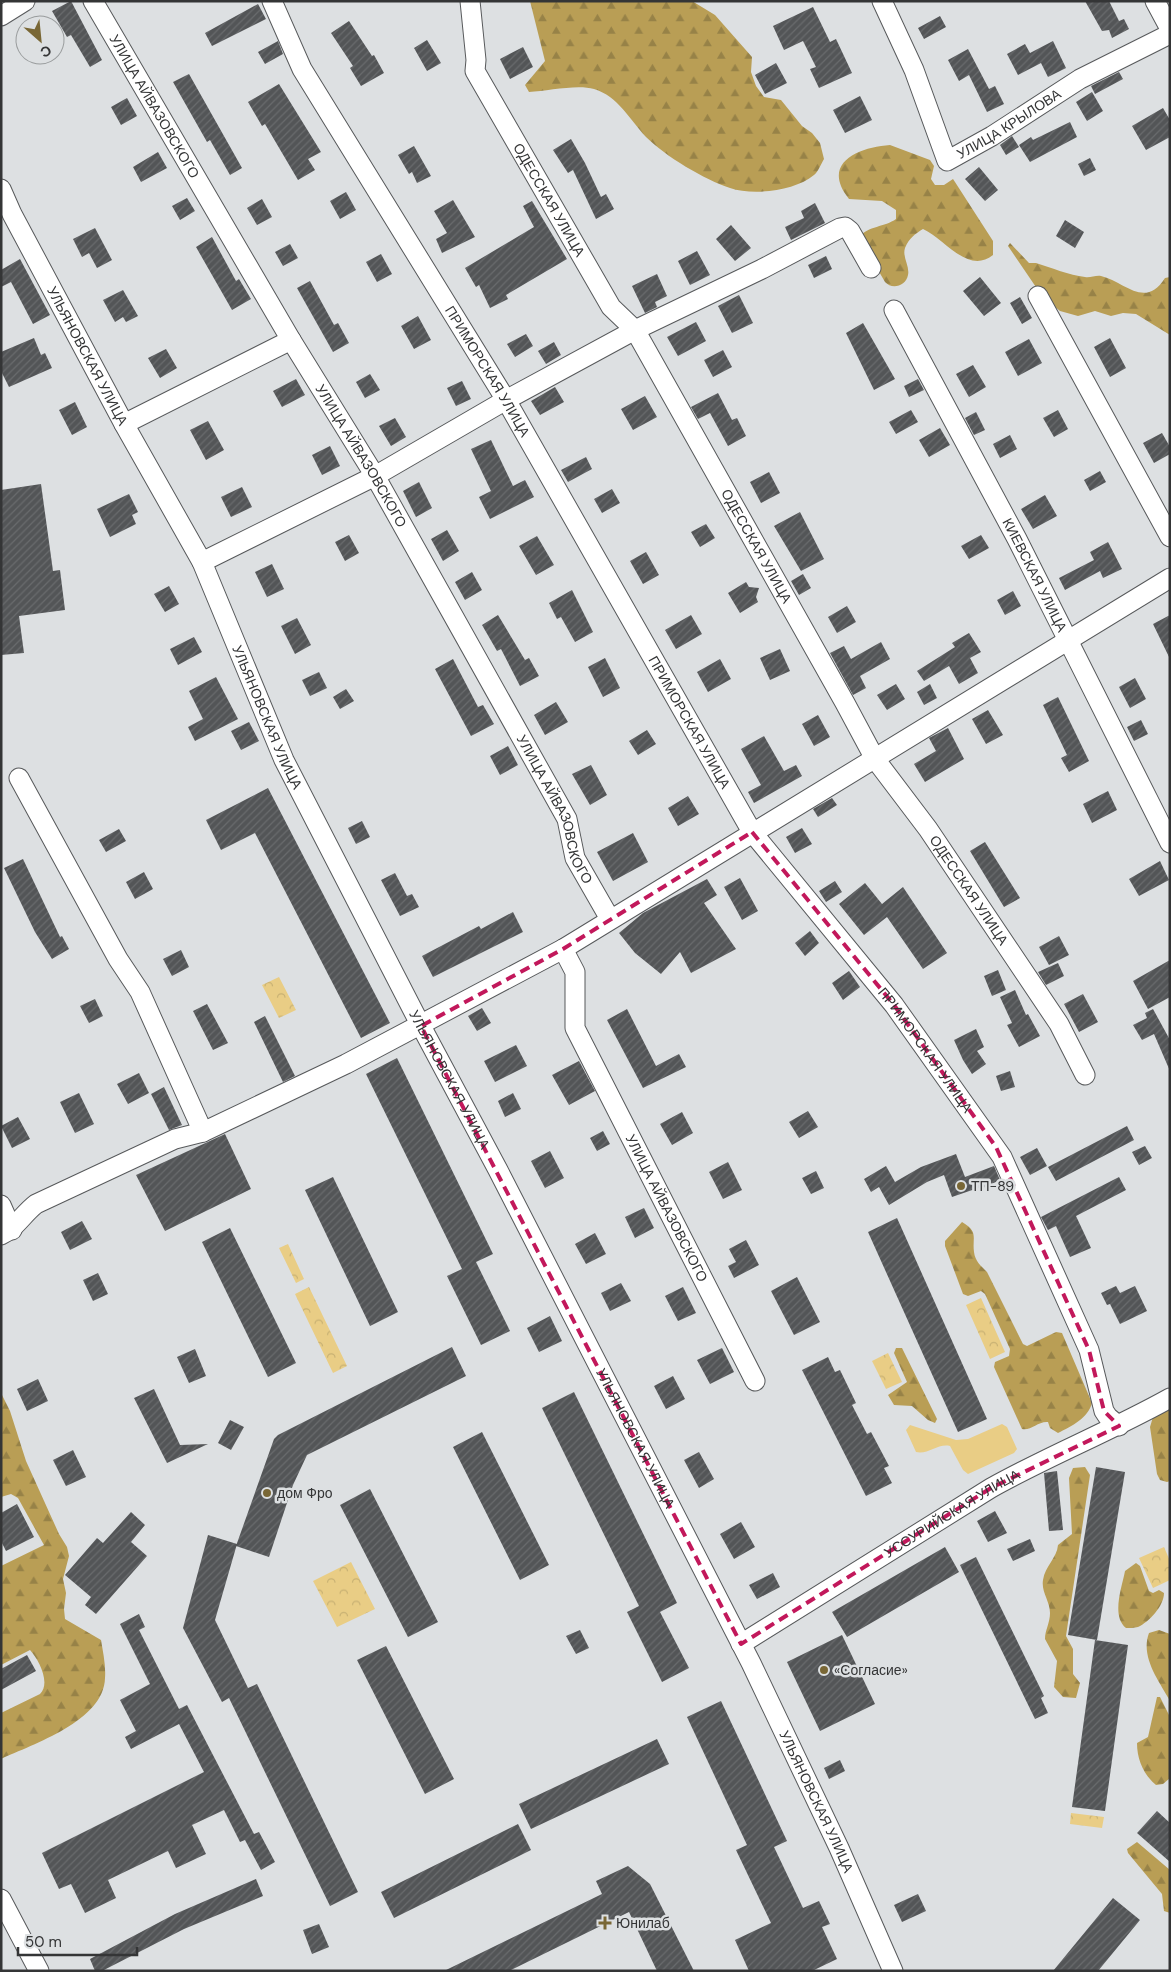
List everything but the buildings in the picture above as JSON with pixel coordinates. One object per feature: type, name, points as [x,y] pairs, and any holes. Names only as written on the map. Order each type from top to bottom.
[{"type":"street","points":[[1,16],[24,1]]},
{"type":"street","name":"УЛИЦА АЙВАЗОВСКОГО","points":[[93,1],[291,340],[374,476],[567,819],[575,858],[610,919]]},
{"type":"street","name":"ПРИМОРСКАЯ УЛИЦА","points":[[272,1],[302,69],[506,400],[752,832],[894,1005],[996,1147],[1013,1178],[1089,1350],[1104,1411],[1119,1426]]},
{"type":"street","name":"ОДЕССКАЯ УЛИЦА","points":[[470,1],[476,60],[474,71],[611,308],[635,330],[875,759],[928,829],[1058,1024],[1085,1075]]},
{"type":"street","name":"УЛИЦА КРЫЛОВА","points":[[882,1],[914,70],[947,161],[992,136],[1080,79],[1170,34]]},
{"type":"street","points":[[1155,1],[1170,29]]},
{"type":"street","name":"УЛЬЯНОВСКАЯ УЛИЦА","points":[[1,189],[12,214],[124,424],[202,562],[284,760],[421,1026],[498,1170],[741,1644],[840,1848],[894,1971]]},
{"type":"street","points":[[202,562],[374,476],[506,400],[635,330],[845,227],[850,231],[871,268]]},
{"type":"street","points":[[1038,296],[1170,537]]},
{"type":"street","name":"КИЕВСКАЯ УЛИЦА","points":[[894,310],[1017,538],[1170,843]]},
{"type":"street","points":[[124,424],[291,340]]},
{"type":"street","points":[[7,1232],[22,1215],[36,1204],[175,1138],[203,1132],[346,1064],[421,1026],[563,949],[1170,578]]},
{"type":"street","points":[[19,778],[118,959],[140,992],[203,1132]]},
{"type":"street","name":"УЛИЦА АЙВАЗОВСКОГО","points":[[563,949],[575,972],[575,1028],[755,1380]]},
{"type":"street","points":[[1,1205],[7,1232]]},
{"type":"street","name":"УССУРИЙСКАЯ УЛИЦА","points":[[741,1644],[991,1488],[1033,1464],[1119,1426],[1170,1398]]},
{"type":"street","points":[[1,1900],[38,1971]]},
{"type":"highlighted area","points":[[752,832],[894,1005],[996,1147],[1089,1350],[1104,1411],[1119,1426],[991,1488],[741,1644],[421,1026],[563,949]]},
{"type":"green space","points":[[530,1],[692,1],[715,15],[752,57],[751,72],[756,86],[764,97],[781,100],[802,126],[812,133],[820,143],[824,159],[818,170],[814,175],[796,185],[774,191],[750,192],[730,188],[697,173],[664,152],[646,137],[617,103],[602,92],[579,87],[529,92],[525,85],[545,61]]},
{"type":"green space","points":[[890,145],[930,160],[934,166],[931,179],[935,185],[944,185],[953,179],[993,241],[993,255],[984,260],[975,261],[966,258],[923,229],[912,237],[905,248],[904,255],[908,275],[905,282],[898,286],[891,286],[885,282],[859,237],[867,231],[896,219],[896,210],[882,201],[849,199],[841,186],[839,176],[841,167],[847,159],[856,153],[878,146]]},
{"type":"green space","points":[[1010,243],[1029,263],[1036,263],[1079,276],[1101,276],[1142,293],[1150,292],[1165,278],[1170,277],[1170,335],[1136,314],[1123,313],[1111,316],[1095,311],[1078,316],[1060,311],[1042,296],[1008,246]]},
{"type":"green space","points":[[279,977],[296,1010],[279,1018],[262,985]]},
{"type":"green space","points":[[962,1222],[973,1232],[976,1258],[987,1272],[1023,1344],[1027,1346],[1056,1332],[1062,1333],[1092,1403],[1083,1417],[1058,1433],[1050,1428],[1048,1422],[1028,1429],[1022,1429],[994,1367],[995,1362],[1009,1356],[1010,1349],[985,1294],[981,1291],[968,1296],[963,1294],[945,1246],[945,1241]]},
{"type":"green space","points":[[288,1244],[304,1279],[296,1283],[279,1248]]},
{"type":"green space","points":[[309,1287],[347,1366],[333,1373],[295,1294]]},
{"type":"green space","points":[[981,1298],[1005,1352],[990,1359],[966,1305]]},
{"type":"green space","points":[[896,1348],[902,1348],[937,1419],[935,1423],[928,1420],[912,1406],[894,1405],[888,1395],[907,1382],[894,1353]]},
{"type":"green space","points":[[888,1353],[902,1382],[886,1389],[872,1361]]},
{"type":"green space","points":[[1,1393],[10,1411],[26,1461],[59,1534],[67,1547],[69,1556],[63,1579],[66,1593],[65,1619],[101,1640],[105,1678],[102,1693],[93,1707],[80,1719],[48,1738],[1,1759],[1,1713],[40,1694],[43,1689],[44,1678],[40,1665],[30,1650],[1,1665],[1,1566],[44,1545],[18,1498],[11,1494],[1,1497]]},
{"type":"green space","points":[[1170,1405],[1170,1481],[1167,1482],[1160,1480],[1157,1474],[1150,1427],[1153,1417]]},
{"type":"green space","points":[[1002,1424],[1007,1427],[1017,1449],[1014,1453],[968,1474],[963,1470],[950,1446],[941,1446],[925,1452],[916,1452],[906,1430],[910,1425],[956,1440],[968,1439]]},
{"type":"green space","points":[[1085,1467],[1090,1475],[1066,1636],[1073,1649],[1073,1674],[1080,1683],[1076,1698],[1063,1697],[1054,1687],[1057,1661],[1045,1639],[1050,1613],[1049,1604],[1044,1593],[1043,1580],[1046,1570],[1056,1554],[1058,1545],[1072,1534],[1069,1478],[1073,1468]]},
{"type":"green space","points":[[1164,1547],[1170,1561],[1170,1580],[1153,1588],[1139,1558]]},
{"type":"green space","points":[[351,1562],[375,1609],[337,1627],[313,1581]]},
{"type":"green space","points":[[1136,1563],[1140,1566],[1149,1591],[1153,1593],[1159,1590],[1164,1593],[1159,1608],[1147,1621],[1138,1627],[1126,1628],[1119,1616],[1120,1593],[1125,1571]]},
{"type":"green space","points":[[1159,1630],[1170,1634],[1170,1701],[1156,1677],[1147,1651],[1149,1633]]},
{"type":"green space","points":[[1157,1697],[1160,1697],[1170,1717],[1170,1778],[1163,1784],[1156,1785],[1142,1767],[1137,1743],[1148,1737]]},
{"type":"green space","points":[[1071,1813],[1104,1817],[1102,1828],[1070,1824]]},
{"type":"green space","points":[[1137,1842],[1170,1870],[1170,1913],[1164,1911],[1162,1894],[1128,1853],[1127,1849]]},
{"type":"place","name":"ТП-89","points":[[961,1186]]},
{"type":"place","name":"дом Фро","points":[[267,1493]]},
{"type":"place","name":"«Согласие»","points":[[824,1670]]},
{"type":"place","name":"Юнилаб","points":[[605,1923]]}]
